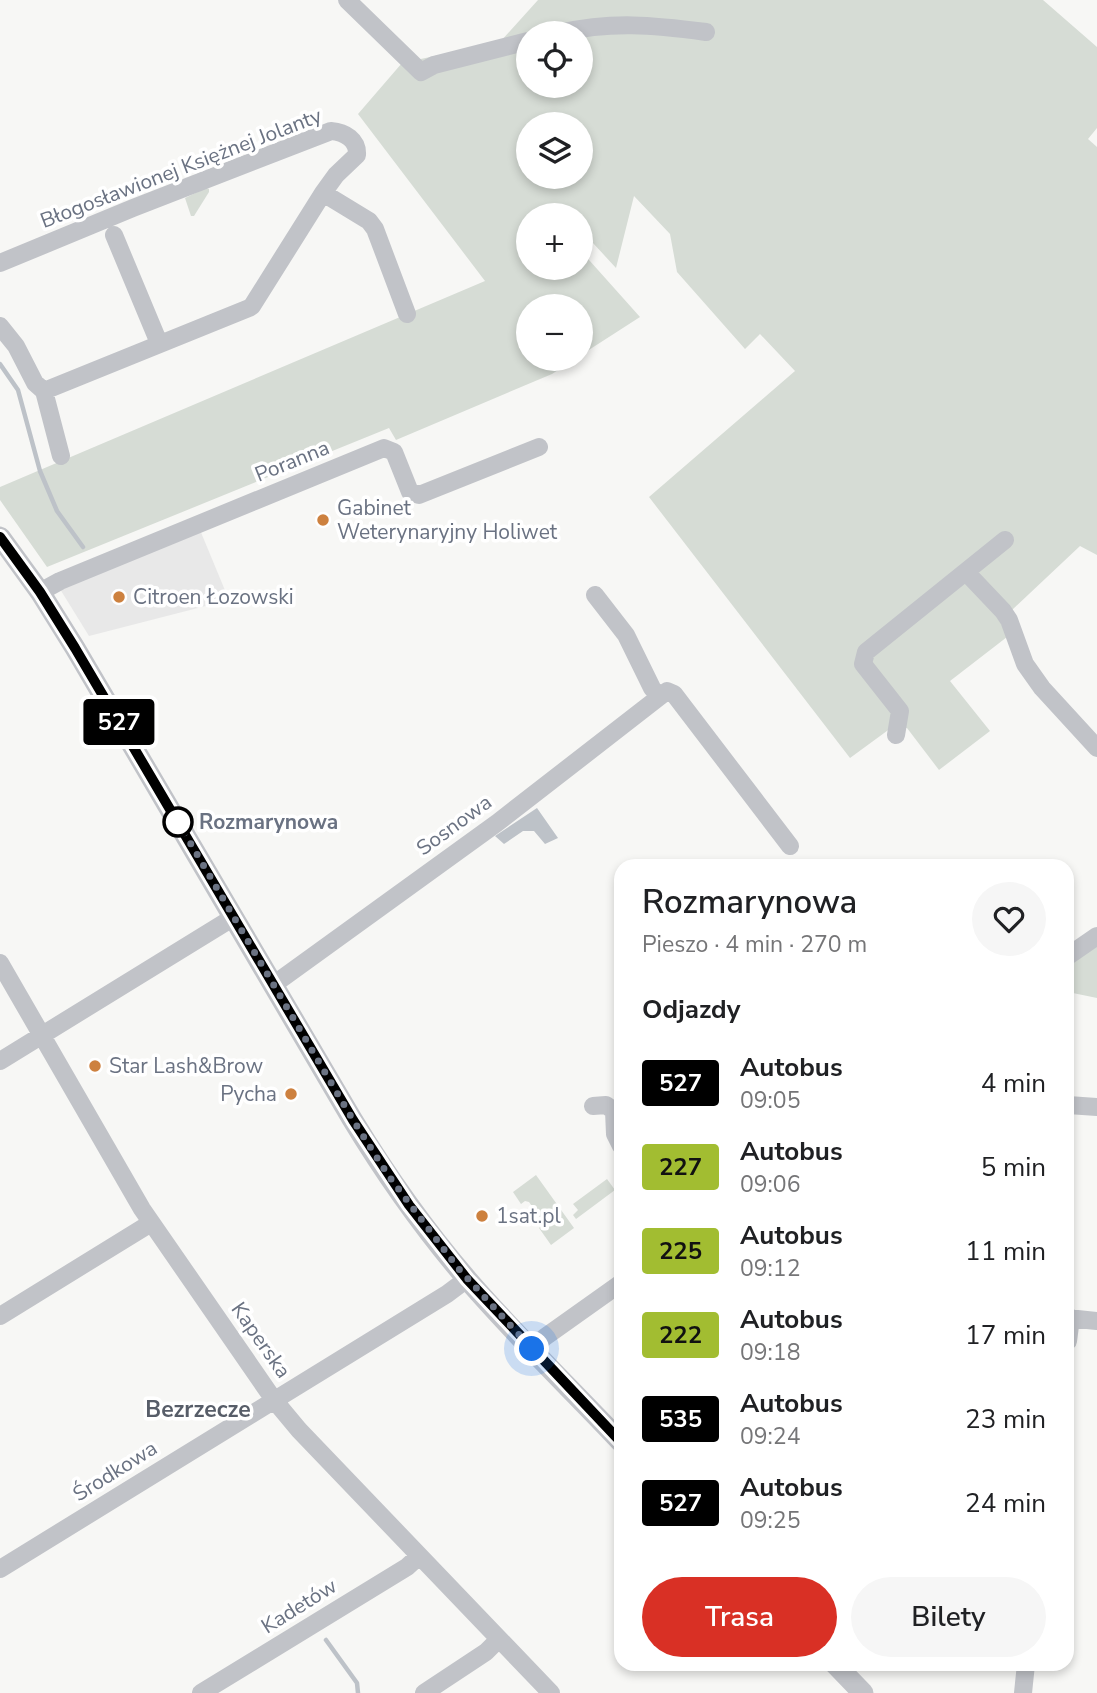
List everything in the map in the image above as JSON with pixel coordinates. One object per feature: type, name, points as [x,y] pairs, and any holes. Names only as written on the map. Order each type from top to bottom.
[{"type":"street","points":[[347,0],[421,72],[434,65],[516,44]]},
{"type":"street","points":[[593,26],[626,24],[706,32]]},
{"type":"street","name":"Błogosławionej Księżnej Jolanty","points":[[0,263],[331,131],[354,141],[358,149],[357,155],[336,175],[323,193],[252,306],[44,391]]},
{"type":"street","points":[[323,193],[369,221],[375,229],[407,314]]},
{"type":"street","name":"Błogosławionej Księżnej Jolanty","points":[[114,235],[159,344]]},
{"type":"street","points":[[0,326],[16,346],[35,383],[44,391],[61,456]]},
{"type":"street","name":"Poranna","points":[[40,592],[60,581],[383,448],[394,452],[410,492],[419,495],[539,447]]},
{"type":"street","points":[[0,537],[62,625],[367,1144],[409,1205],[467,1279],[614,1435]]},
{"type":"street","points":[[896,735],[900,711],[863,664],[866,652],[1005,540]]},
{"type":"street","points":[[966,572],[1009,620],[1025,664],[1035,678],[1097,748]]},
{"type":"street","points":[[595,595],[626,635],[652,688],[659,697],[667,691],[674,694],[790,846]]},
{"type":"street","name":"Sosnowa","points":[[273,985],[497,823],[659,697]]},
{"type":"street","points":[[0,1061],[234,917]]},
{"type":"street","points":[[1074,952],[1097,936]]},
{"type":"street","name":"Kaperska","points":[[0,963],[151,1223],[274,1400],[299,1430],[551,1693]]},
{"type":"street","points":[[593,1106],[606,1105],[614,1111]]},
{"type":"street","points":[[1074,1105],[1097,1107]]},
{"type":"street","points":[[0,1316],[151,1223]]},
{"type":"street","name":"Środkowa","points":[[0,1569],[447,1294],[467,1279]]},
{"type":"street","points":[[532,1349],[614,1288]]},
{"type":"street","points":[[1074,1319],[1097,1321]]},
{"type":"street","name":"Kadetów","points":[[201,1693],[407,1567],[419,1556]]},
{"type":"street","points":[[424,1693],[486,1652],[499,1639]]},
{"type":"street","points":[[842,1671],[863,1693]]},
{"type":"street","points":[[1023,1693],[1025,1671]]},
{"type":"shaded area","points":[[538,0],[1043,0],[1097,47],[1097,128],[1088,139],[1097,147],[1097,555],[1080,546],[1012,610],[1020,627],[950,681],[990,731],[939,770],[907,728],[891,728],[850,758],[649,497],[795,371],[760,334],[745,349],[677,272],[670,234],[634,196],[616,268],[593,243],[593,203],[516,203],[516,280],[593,280],[593,264],[640,317],[593,347],[593,294],[516,294],[516,371],[557,371],[552,374],[396,440],[389,428],[47,567],[0,500],[0,487],[485,281],[358,114],[402,63],[500,42],[516,24],[516,98],[593,98],[593,21],[519,21]]},
{"type":"shaded area","points":[[206,188],[209,192],[194,216],[191,216],[185,198]]},
{"type":"shaded area","points":[[200,530],[229,600],[89,636],[60,589]]},
{"type":"shaded area","points":[[537,808],[558,838],[545,844],[534,831],[523,831],[504,844],[495,836]]},
{"type":"shaded area","points":[[1097,945],[1097,998],[1074,993],[1074,961]]},
{"type":"shaded area","points":[[536,1175],[574,1228],[551,1245],[539,1228],[542,1220],[529,1202],[521,1204],[513,1192]]},
{"type":"shaded area","points":[[607,1179],[614,1189],[576,1219],[573,1215],[578,1210],[573,1204]]},
{"type":"waterway","points":[[0,364],[18,390],[40,471],[57,511],[83,547]]},
{"type":"waterway","points":[[326,1640],[357,1683],[358,1693]]},
{"type":"bus line","name":"527","points":[[0,537],[68,635],[367,1144],[392,1182],[467,1279],[614,1435]]},
{"type":"place","name":"Gabinet Weterynaryjny Holiwet","points":[[323,520]]},
{"type":"place","name":"Citroen Łozowski","points":[[119,597]]},
{"type":"place","name":"Rozmarynowa","points":[[178,822]]},
{"type":"place","name":"Star Lash&Brow","points":[[95,1066]]},
{"type":"place","name":"Pycha","points":[[291,1094]]},
{"type":"place","name":"1sat.pl","points":[[482,1216]]},
{"type":"district","name":"Bezrzecze","points":[[198,1409]]},
{"type":"route","points":[[178,822],[367,1144],[432,1236],[496,1312],[532,1349]]}]
